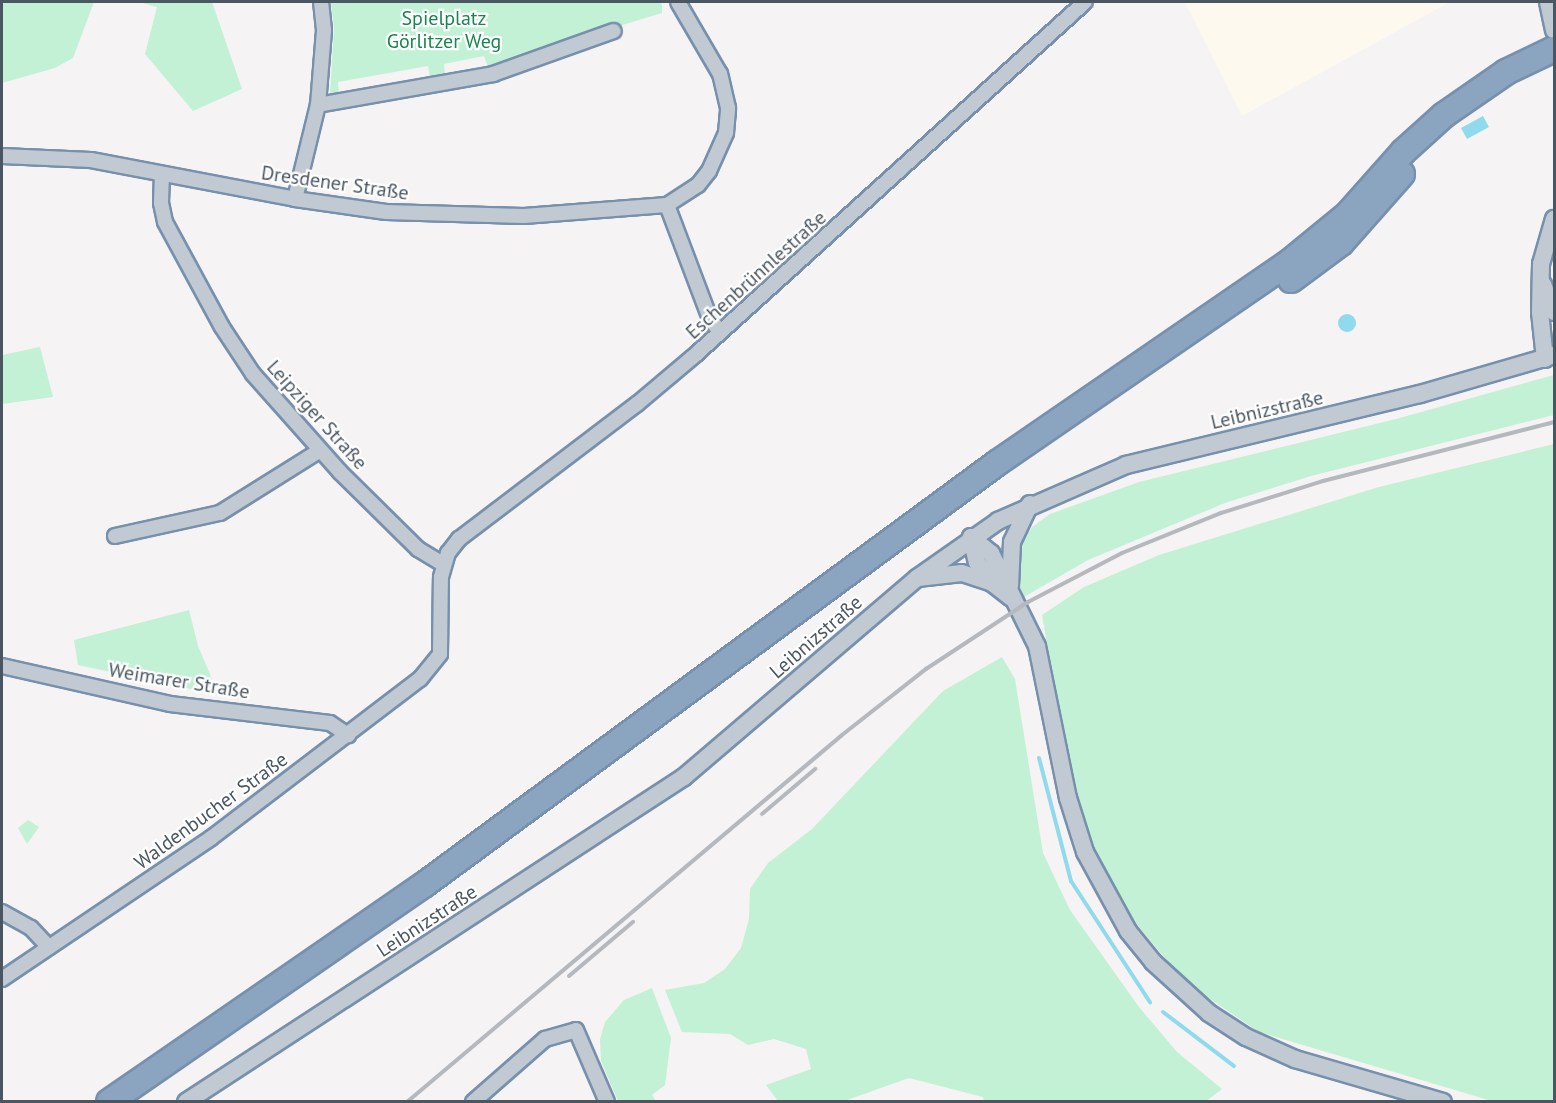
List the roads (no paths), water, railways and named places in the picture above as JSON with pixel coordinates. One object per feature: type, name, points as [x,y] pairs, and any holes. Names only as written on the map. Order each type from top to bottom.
[{"type":"highway","points":[[136,1101],[410,913],[1017,467],[1321,259],[1364,221],[1443,131],[1554,49]]},
{"type":"highway","points":[[109,1101],[425,884],[997,463],[1287,264],[1348,214],[1396,159],[1444,115],[1492,80],[1554,62]]},
{"type":"street","points":[[295,200],[318,105],[324,30],[321,2]]},
{"type":"street","points":[[678,2],[720,74],[728,108],[726,133],[709,171],[698,185],[667,205],[710,319],[720,332]]},
{"type":"street","name":"Eschenbrünnlestraße","points":[[443,564],[467,531],[637,404],[720,332],[1085,2]]},
{"type":"street","points":[[1548,2],[1554,30]]},
{"type":"street","points":[[318,105],[493,74],[614,31]]},
{"type":"street","name":"Dresdener Straße","points":[[2,156],[91,160],[295,200],[386,212],[492,216],[571,215],[667,205]]},
{"type":"street","name":"Leipziger Straße","points":[[162,174],[161,203],[165,222],[222,327],[264,390],[320,451],[418,549],[443,564]]},
{"type":"street","name":"Leibnizstraße","points":[[186,1101],[684,777],[917,578],[971,537],[1030,504],[1126,465],[1420,394],[1552,355],[1540,277],[1544,248],[1554,219]]},
{"type":"street","points":[[1540,277],[1554,309]]},
{"type":"street","points":[[115,536],[220,513],[320,451]]},
{"type":"street","points":[[1012,598],[1009,573],[1012,542],[1030,504]]},
{"type":"street","points":[[971,537],[977,562],[992,583],[1012,598]]},
{"type":"street","points":[[971,537],[991,553],[1037,646],[1045,673],[1068,798],[1085,852],[1128,931],[1153,962],[1209,1014],[1246,1037],[1295,1059],[1443,1101]]},
{"type":"street","name":"Waldenbucher Straße","points":[[2,979],[211,838],[348,735],[435,663],[442,640],[443,564]]},
{"type":"street","points":[[917,578],[962,573],[992,583]]},
{"type":"street","name":"Weimarer Straße","points":[[2,666],[170,704],[330,723],[348,735]]},
{"type":"street","points":[[2,912],[31,928],[49,947]]},
{"type":"street","points":[[473,1101],[545,1039],[576,1030],[607,1101]]},
{"type":"water","points":[[1483,116],[1489,127],[1467,139],[1461,128]]},
{"type":"water","points":[[1347,314],[1353,317],[1356,323],[1353,329],[1347,332],[1341,329],[1338,323],[1341,317]]},
{"type":"waterway","points":[[1039,758],[1071,881],[1150,1002]]},
{"type":"waterway","points":[[1163,1012],[1234,1066]]},
{"type":"railway","points":[[407,1102],[842,735],[926,669],[1028,602],[1122,553],[1221,513],[1323,481],[1554,422]]},
{"type":"railway","points":[[762,814],[815,769]]},
{"type":"railway","points":[[569,976],[633,922]]},
{"type":"park label","name":"Spielplatz Görlitzer Weg","points":[[444,30]]}]
